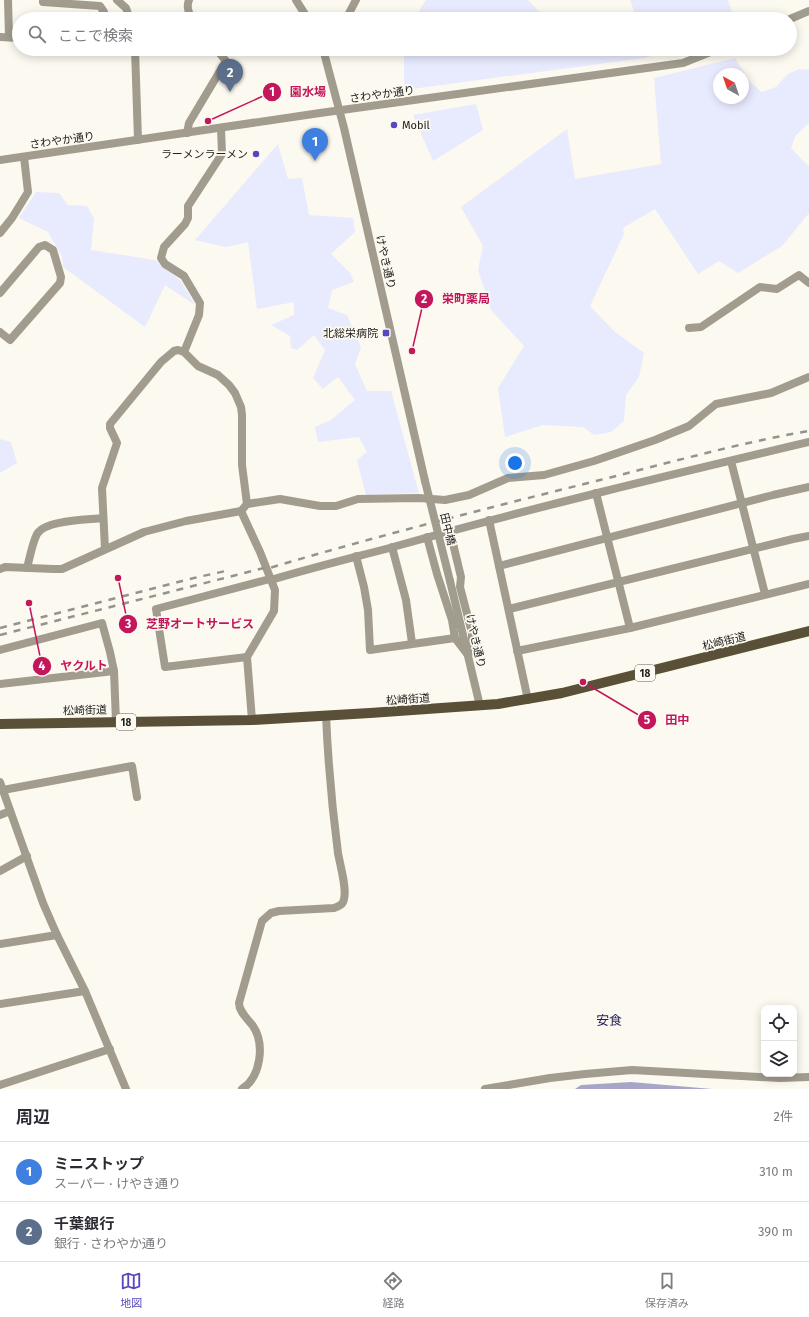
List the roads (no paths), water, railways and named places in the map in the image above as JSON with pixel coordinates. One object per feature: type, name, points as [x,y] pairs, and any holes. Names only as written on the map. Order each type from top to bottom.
[{"type":"main road","name":"松崎街道","points":[[0,724],[252,720],[326,715],[370,714],[480,706],[528,700],[562,693],[809,631]]},
{"type":"street","points":[[4,37],[8,0]]},
{"type":"street","points":[[43,0],[43,2],[100,6],[104,12]]},
{"type":"street","points":[[117,0],[126,8],[127,12]]},
{"type":"street","points":[[188,12],[187,4],[189,0]]},
{"type":"street","points":[[296,0],[304,12]]},
{"type":"street","points":[[350,12],[356,0]]},
{"type":"street","points":[[797,16],[809,10]]},
{"type":"street","points":[[135,56],[138,140]]},
{"type":"street","points":[[187,133],[189,123],[226,61],[222,56]]},
{"type":"street","name":"けやき通り","points":[[324,56],[339,111],[425,481]]},
{"type":"street","name":"さわやか通り","points":[[0,160],[683,63],[700,56]]},
{"type":"street","points":[[184,352],[199,315],[200,303],[184,276],[166,264],[161,258],[164,247],[185,224],[188,218],[188,206],[222,154],[221,128]]},
{"type":"street","points":[[0,233],[12,218],[28,192],[24,157]]},
{"type":"street","points":[[0,293],[39,247],[45,245],[53,250],[61,277],[60,283],[10,340],[0,332]]},
{"type":"street","points":[[689,328],[702,327],[760,288],[777,289],[799,275],[809,283]]},
{"type":"street","points":[[105,549],[102,488],[117,443],[110,428],[110,424],[161,362],[174,351],[178,350],[184,352],[198,366],[218,375],[229,384],[238,400],[242,415],[242,465],[248,504]]},
{"type":"street","points":[[0,569],[5,567],[54,570],[62,568],[144,532],[186,521],[241,511],[248,504],[280,499],[320,506],[336,506],[358,499],[419,498],[445,500],[469,495],[508,478],[544,475],[594,462],[689,426],[716,404],[771,392],[808,375]]},
{"type":"street","points":[[247,657],[165,667],[156,609],[270,580],[489,520],[809,442]]},
{"type":"street","points":[[731,461],[765,594]]},
{"type":"street","name":"田中橋","points":[[425,481],[450,581]]},
{"type":"street","points":[[499,566],[809,487]]},
{"type":"street","points":[[596,493],[630,628]]},
{"type":"street","points":[[241,511],[260,552],[275,590],[274,611],[247,657],[252,720]]},
{"type":"street","points":[[27,568],[38,533],[44,528],[52,524],[103,518]]},
{"type":"street","points":[[489,520],[528,700]]},
{"type":"street","points":[[427,537],[452,620],[455,638],[468,655],[472,649],[472,633],[460,587],[461,577],[450,531]]},
{"type":"street","points":[[509,609],[619,583],[754,548],[809,536]]},
{"type":"street","points":[[392,547],[406,600],[412,643]]},
{"type":"street","points":[[356,556],[364,586],[368,610],[370,650],[455,638]]},
{"type":"street","name":"けやき通り","points":[[450,581],[480,706]]},
{"type":"street","points":[[517,651],[630,628],[809,584]]},
{"type":"street","points":[[0,650],[102,623],[114,671],[116,722]]},
{"type":"street","points":[[0,684],[114,671]]},
{"type":"street","points":[[242,1089],[248,1086],[253,1077],[258,1066],[260,1051],[259,1041],[254,1028],[239,1008],[239,1003],[262,921],[271,913],[279,911],[334,908],[341,906],[344,900],[345,892],[338,855],[327,750],[326,715]]},
{"type":"street","points":[[126,1089],[85,991],[57,935],[26,856],[2,786],[132,766],[138,796]]},
{"type":"street","points":[[0,815],[10,811]]},
{"type":"street","points":[[0,871],[26,856]]},
{"type":"street","points":[[0,944],[57,935]]},
{"type":"street","points":[[0,1004],[85,991]]},
{"type":"street","points":[[0,1085],[110,1049]]},
{"type":"street","points":[[485,1089],[550,1078],[632,1070],[780,1078],[809,1077]]},
{"type":"water","points":[[631,1082],[712,1089],[575,1089],[581,1085]]},
{"type":"railway","points":[[0,635],[264,568],[266,569],[349,545],[704,454],[756,441],[809,431]]},
{"type":"railway","points":[[0,628],[230,570]]},
{"type":"place","name":"千葉銀行","points":[[230,92]]},
{"type":"place","name":"園水場","points":[[208,121]]},
{"type":"place","name":"Mobil","points":[[394,125]]},
{"type":"place","name":"ラーメンラーメン","points":[[256,154]]},
{"type":"place","name":"ミニストップ","points":[[315,161]]},
{"type":"place","name":"北総栄病院","points":[[386,333]]},
{"type":"place","name":"栄町薬局","points":[[412,351]]},
{"type":"place","name":"芝野オートサービス","points":[[118,578]]},
{"type":"place","name":"ヤクルト","points":[[29,603]]},
{"type":"place","name":"田中","points":[[583,682]]},
{"type":"district","name":"安食","points":[[609,1020]]}]
